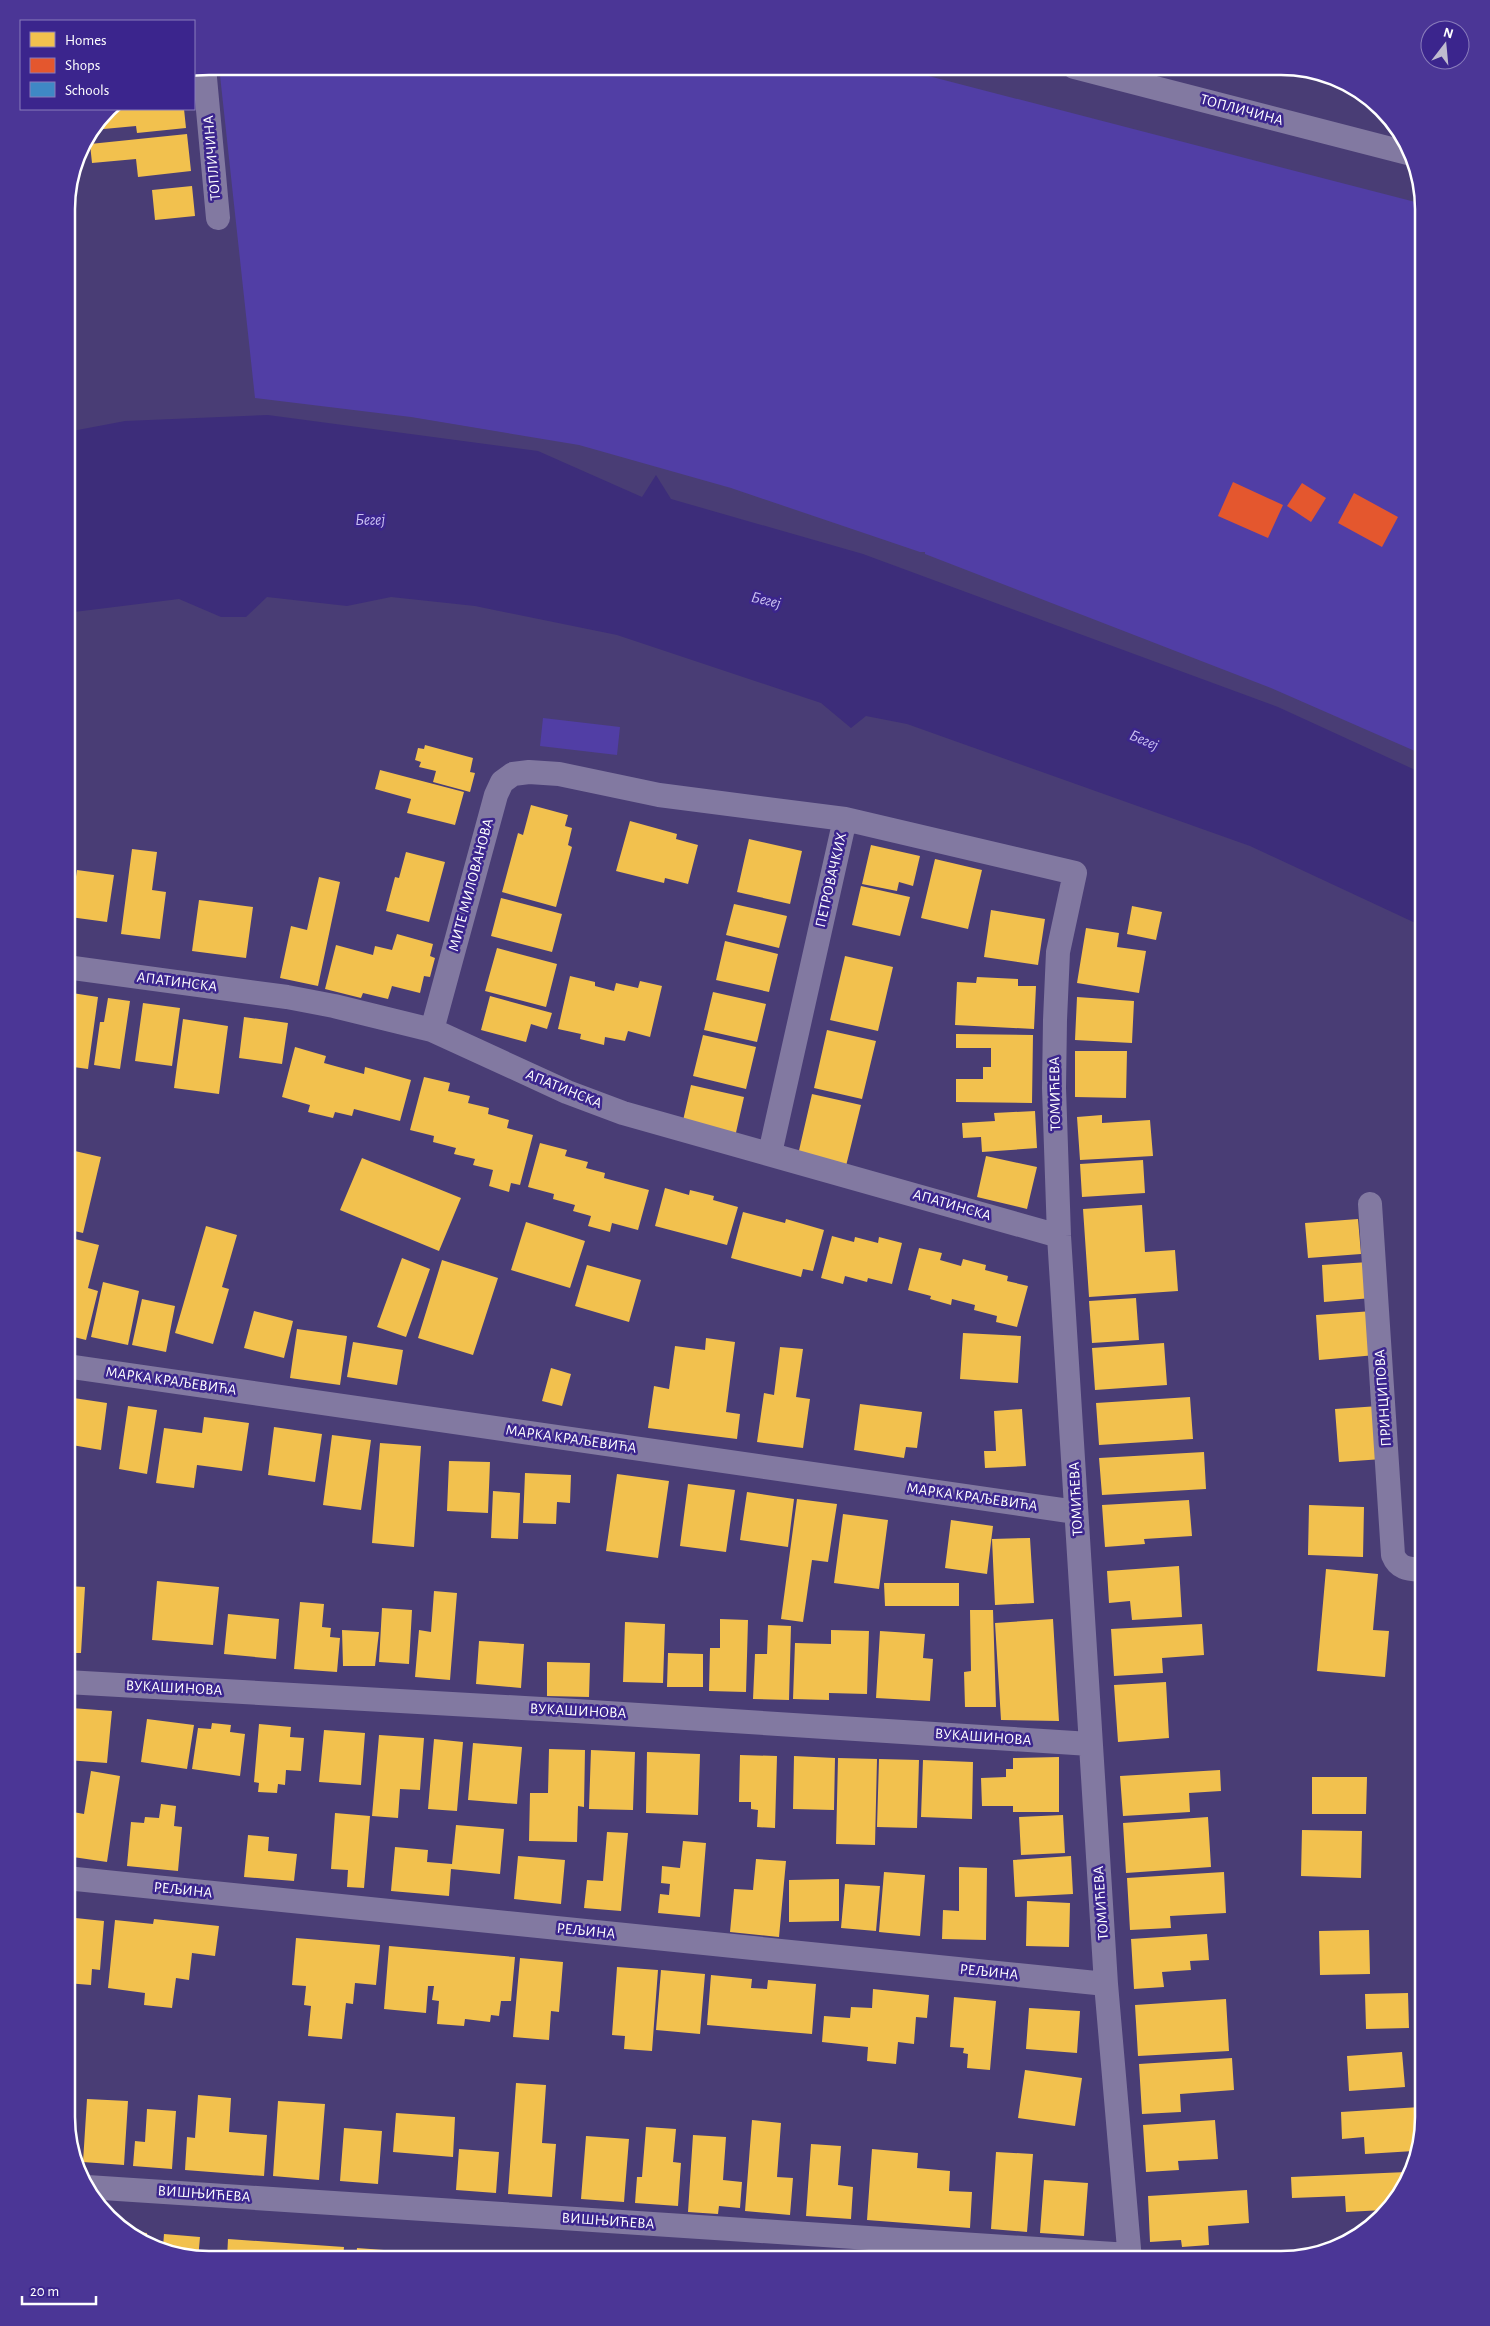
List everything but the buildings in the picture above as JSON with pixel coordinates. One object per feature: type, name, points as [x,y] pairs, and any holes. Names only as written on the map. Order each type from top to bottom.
[{"type":"street","name":"ТОПЛИЧИНА","points":[[205,75],[218,218]]},
{"type":"street","name":"ТОПЛИЧИНА","points":[[1108,75],[1402,152]]},
{"type":"street","name":"ПЕТРОВАЧКИХ","points":[[542,772],[659,795],[845,819],[770,1153]]},
{"type":"street","name":"МИТЕ МИЛОВАНОВА","points":[[432,1030],[498,788],[502,782],[514,774],[542,772]]},
{"type":"street","name":"ТОМИЋЕВА","points":[[845,819],[1075,873],[1058,952],[1055,1020],[1054,1088],[1059,1236],[1106,1984],[1129,2251]]},
{"type":"street","name":"АПАТИНСКА","points":[[75,969],[287,997],[334,1006],[432,1030],[567,1092],[613,1109],[1059,1236]]},
{"type":"street","name":"ПРИНЦИПОВА","points":[[1370,1204],[1393,1555],[1396,1561],[1405,1569],[1415,1570]]},
{"type":"street","name":"МАРКА КРАЉЕВИЋА","points":[[75,1367],[1076,1512]]},
{"type":"street","name":"ВУКАШИНОВА","points":[[75,1683],[576,1711],[1090,1744]]},
{"type":"street","name":"РЕЉИНА","points":[[75,1879],[1106,1984]]},
{"type":"street","name":"ВИШЊИЋЕВА","points":[[95,2187],[1042,2251]]},
{"type":"shaded area","points":[[220,75],[925,75],[1415,202],[1415,751],[1271,688],[925,554],[925,552],[920,552],[731,488],[579,445],[411,417],[255,398]]},
{"type":"shaded area","points":[[543,718],[620,727],[617,755],[540,746]]},
{"type":"water","name":"Бегеј","points":[[268,415],[538,451],[642,497],[656,475],[671,499],[863,554],[1278,707],[1415,770],[1415,923],[1250,846],[907,724],[866,716],[851,728],[821,703],[617,635],[475,606],[391,597],[347,606],[267,597],[246,617],[221,617],[179,599],[75,612],[75,430],[125,421]]}]
